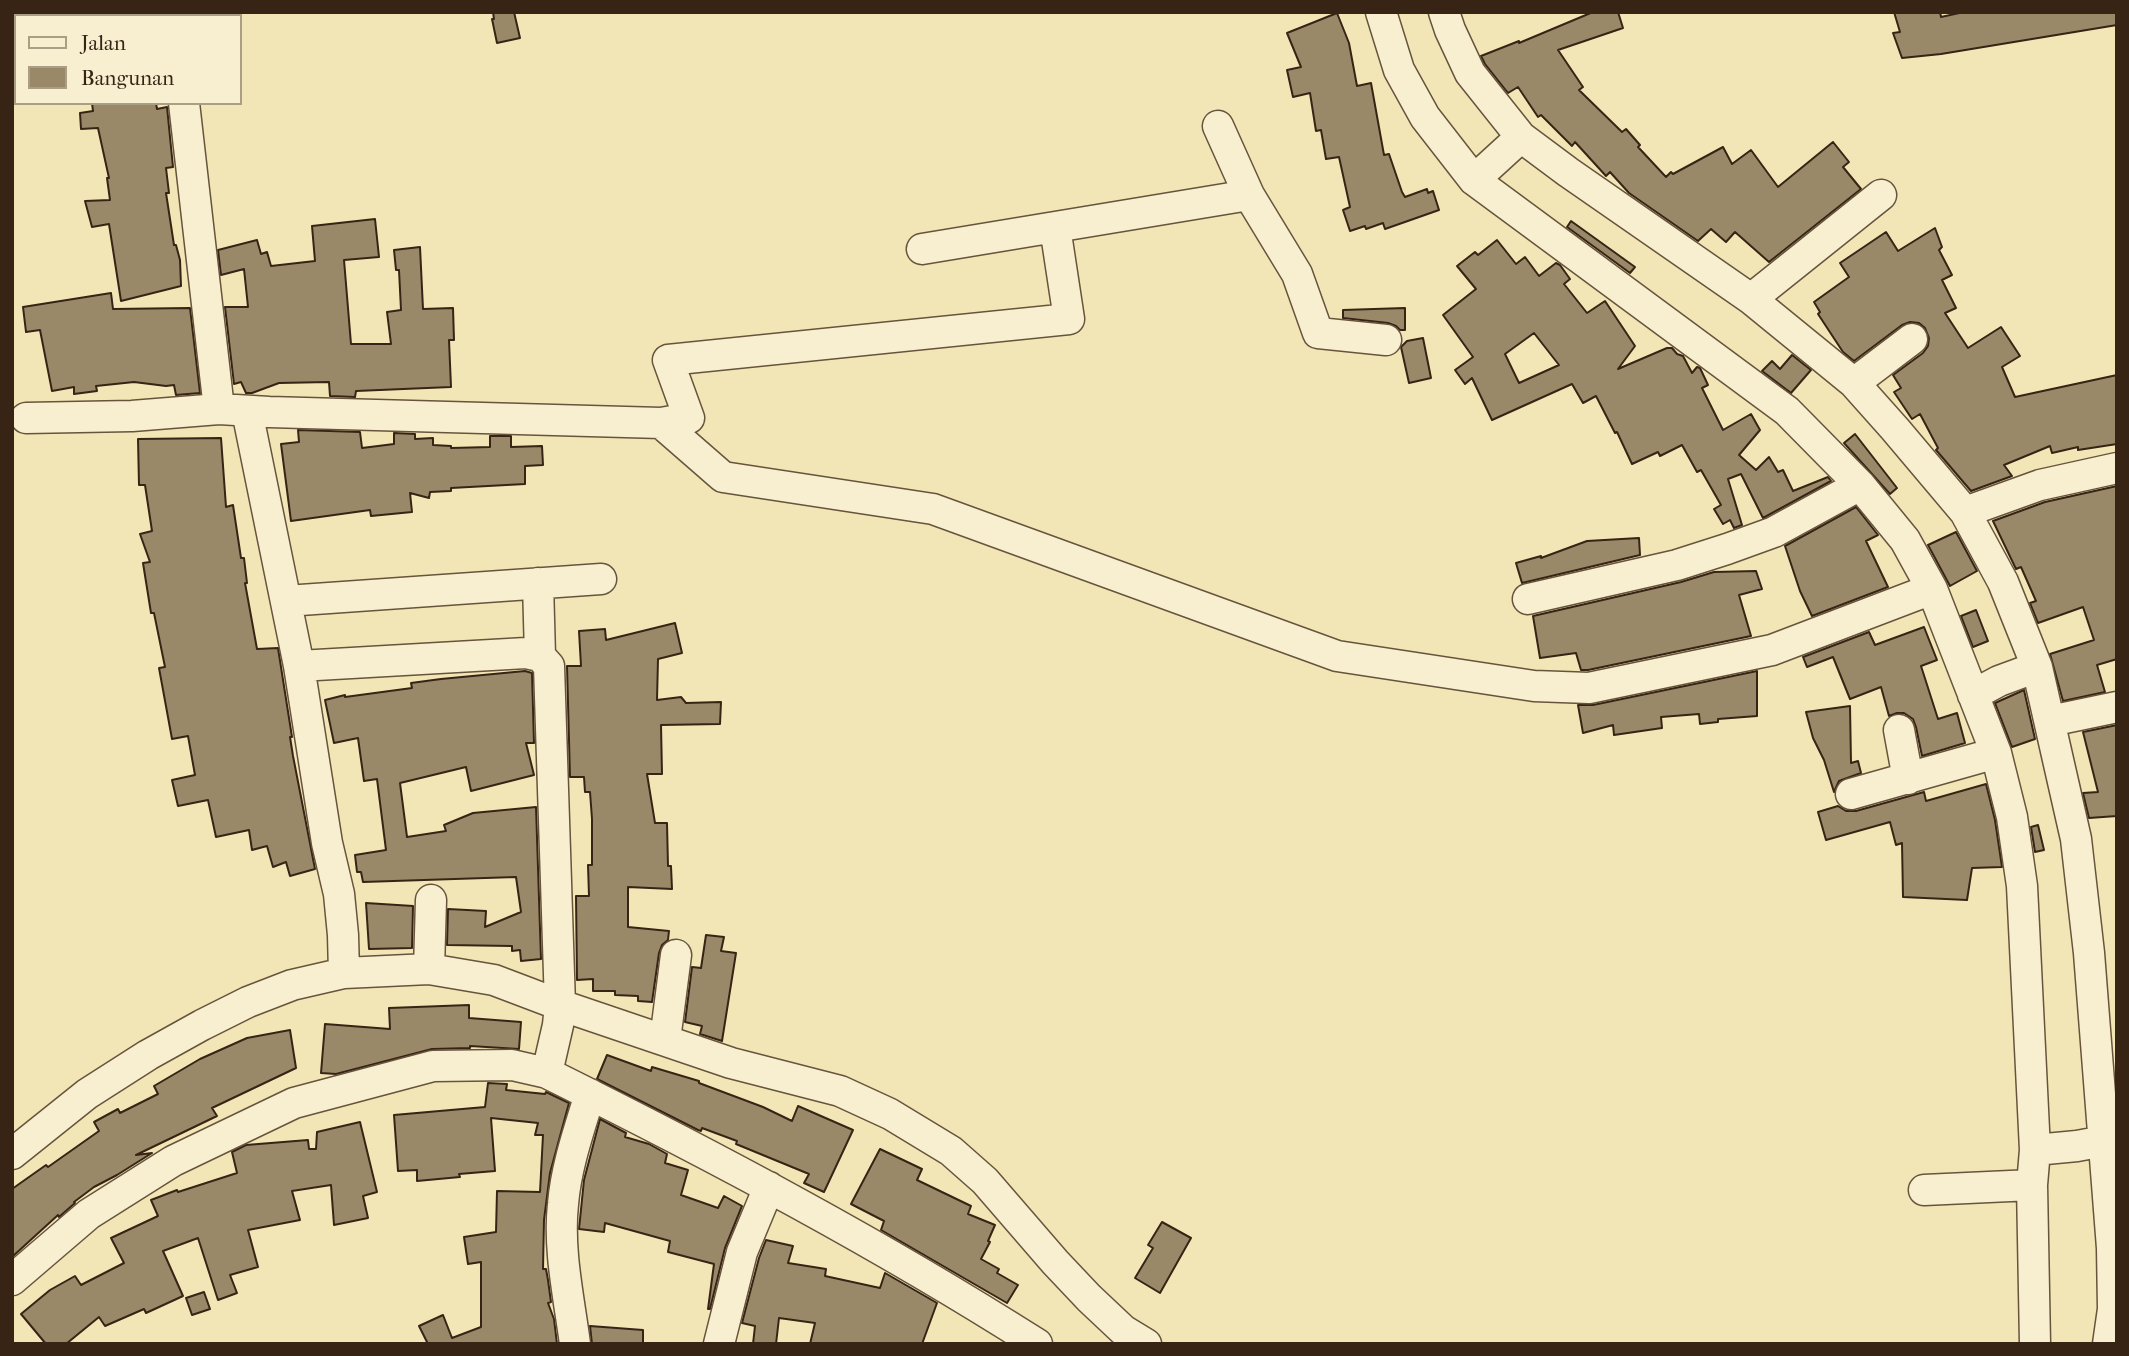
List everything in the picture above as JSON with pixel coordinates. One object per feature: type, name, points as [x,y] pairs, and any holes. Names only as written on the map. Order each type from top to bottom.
[{"type":"street","points":[[1381,12],[1399,70],[1425,117],[1478,176],[1787,411],[1860,485],[1905,540],[1932,589],[1996,753],[2012,817],[2068,1146],[2112,1248],[2113,1309],[2108,1344]]},
{"type":"street","points":[[1444,12],[1470,73],[1514,144],[1579,180],[1751,299],[1854,383],[1965,512],[2003,582],[2018,674],[2050,721],[2076,839],[2107,1054],[2068,1146],[2032,1185],[2035,1344]]},
{"type":"street","points":[[184,105],[233,410],[286,601],[299,666],[327,843],[339,894],[344,973]]},
{"type":"street","points":[[1218,126],[1249,195],[1297,274],[1318,333],[1387,340]]},
{"type":"street","points":[[1478,176],[1514,144]]},
{"type":"street","points":[[922,249],[1249,195]]},
{"type":"street","points":[[1751,299],[1881,195]]},
{"type":"street","points":[[26,418],[233,410],[661,423],[689,418],[668,359],[1069,319],[1055,227]]},
{"type":"street","points":[[1854,383],[1912,339]]},
{"type":"street","points":[[661,423],[723,477],[933,509],[1337,656],[1534,687],[1589,688],[1772,650],[1932,589]]},
{"type":"street","points":[[1965,512],[2040,485],[2117,468]]},
{"type":"street","points":[[1528,600],[1677,565],[1727,549],[1774,532],[1860,485]]},
{"type":"street","points":[[286,601],[601,579]]},
{"type":"street","points":[[538,583],[541,656],[549,666],[550,678],[555,1038]]},
{"type":"street","points":[[299,666],[526,653],[541,656]]},
{"type":"street","points":[[1973,695],[2018,674]]},
{"type":"street","points":[[2050,721],[2117,707]]},
{"type":"street","points":[[1899,730],[1908,779]]},
{"type":"street","points":[[1851,794],[1996,753]]},
{"type":"street","points":[[429,970],[431,900]]},
{"type":"street","points":[[664,1040],[676,954]]},
{"type":"street","points":[[12,1154],[87,1094],[148,1055],[248,1002],[292,985],[344,973],[429,970],[494,980],[555,1038],[590,1094],[769,1187],[983,1310],[1033,1343]]},
{"type":"street","points":[[12,1280],[89,1214],[173,1161],[295,1103],[433,1066],[512,1065],[555,1038],[664,1040],[731,1063],[840,1091],[890,1114],[951,1151],[985,1181],[1089,1297],[1123,1330],[1146,1344]]},
{"type":"street","points":[[575,1344],[562,1234],[563,1204],[570,1161],[590,1094]]},
{"type":"street","points":[[1924,1189],[2032,1185]]},
{"type":"street","points":[[719,1344],[741,1252],[769,1187]]},
{"type":"building","points":[[493,12],[514,12],[520,38],[497,43]]},
{"type":"building","points":[[1593,12],[1618,12],[1623,28],[1558,50],[1583,87],[1579,90],[1622,132],[1626,129],[1640,145],[1638,147],[1666,177],[1723,147],[1732,164],[1751,150],[1778,187],[1833,142],[1849,162],[1843,167],[1861,189],[1769,262],[1735,232],[1726,242],[1711,229],[1698,241],[1629,193],[1610,172],[1606,176],[1575,142],[1572,146],[1541,115],[1538,117],[1518,87],[1508,93],[1481,56]]},
{"type":"building","points":[[1894,12],[1940,12],[1941,17],[1964,12],[2117,12],[2117,25],[1902,58],[1893,33],[1900,32]]},
{"type":"building","points":[[1337,13],[1349,43],[1357,86],[1371,83],[1384,155],[1389,154],[1402,192],[1405,197],[1427,189],[1428,193],[1433,191],[1439,210],[1385,229],[1383,223],[1350,231],[1343,210],[1350,207],[1339,157],[1326,159],[1321,130],[1316,131],[1310,93],[1293,97],[1287,70],[1301,67],[1287,33]]},
{"type":"building","points":[[92,105],[156,105],[157,109],[167,107],[173,167],[166,168],[169,193],[166,193],[174,245],[180,260],[181,286],[121,301],[109,224],[92,227],[85,201],[110,200],[109,178],[98,128],[81,129],[80,113],[93,111]]},
{"type":"building","points":[[375,219],[379,257],[344,260],[351,344],[391,344],[387,312],[401,310],[399,270],[396,270],[394,250],[420,247],[423,309],[453,308],[454,340],[449,340],[451,387],[356,391],[355,397],[330,396],[329,382],[279,383],[252,393],[246,393],[241,382],[234,384],[225,307],[248,307],[244,269],[221,275],[218,250],[257,240],[261,254],[267,252],[271,266],[315,261],[312,226]]},
{"type":"building","points":[[1571,221],[1635,267],[1630,273],[1567,227]]},
{"type":"building","points":[[1935,228],[1942,247],[1939,250],[1952,275],[1942,280],[1956,308],[1945,313],[1968,348],[2001,327],[2020,356],[2002,367],[2015,397],[2117,375],[2117,444],[2078,450],[2078,447],[2052,453],[2050,446],[2004,465],[2012,476],[1971,491],[1936,450],[1938,448],[1920,414],[1912,419],[1894,392],[1901,388],[1893,375],[1923,353],[1928,346],[1929,338],[1925,328],[1919,323],[1902,325],[1854,361],[1843,352],[1818,314],[1820,312],[1814,302],[1849,277],[1840,263],[1886,232],[1898,251]]},
{"type":"building","points":[[1497,240],[1516,264],[1525,257],[1539,276],[1556,263],[1560,265],[1570,279],[1564,284],[1587,313],[1605,301],[1635,346],[1618,369],[1672,348],[1683,356],[1692,373],[1697,367],[1700,368],[1708,385],[1702,388],[1723,430],[1751,414],[1760,430],[1739,455],[1756,470],[1769,457],[1778,472],[1783,470],[1793,491],[1828,477],[1831,481],[1763,518],[1741,474],[1728,479],[1742,525],[1734,528],[1730,520],[1723,524],[1714,509],[1721,505],[1701,470],[1697,472],[1682,445],[1660,456],[1658,452],[1632,464],[1596,396],[1583,403],[1572,384],[1492,420],[1472,378],[1465,384],[1455,370],[1473,357],[1443,315],[1476,289],[1457,266],[1475,252],[1478,255]],"holes":[[[1534,333],[1559,365],[1519,383],[1505,354]]]},
{"type":"building","points":[[111,293],[113,309],[190,308],[200,393],[176,395],[174,385],[134,382],[96,386],[97,391],[74,394],[74,387],[52,391],[40,330],[26,332],[23,307]]},
{"type":"building","points":[[1405,308],[1405,330],[1388,323],[1343,318],[1343,310]]},
{"type":"building","points":[[1423,338],[1431,378],[1409,383],[1401,347],[1407,341]]},
{"type":"building","points":[[1792,355],[1811,370],[1791,393],[1762,371],[1772,361],[1780,369]]},
{"type":"building","points":[[298,430],[360,432],[362,448],[394,444],[394,433],[415,434],[415,439],[433,438],[433,445],[451,448],[490,447],[490,436],[511,436],[511,447],[542,446],[543,465],[525,466],[525,484],[451,488],[451,491],[430,492],[429,498],[410,493],[412,512],[371,516],[370,510],[291,521],[281,444],[299,442]]},
{"type":"building","points":[[1855,434],[1897,488],[1890,494],[1844,443]]},
{"type":"building","points":[[221,438],[226,507],[233,505],[241,558],[244,558],[245,583],[257,649],[278,648],[293,756],[315,869],[290,876],[286,862],[273,867],[267,846],[252,850],[249,830],[216,837],[208,800],[178,806],[172,780],[195,775],[188,736],[172,739],[159,668],[165,667],[154,613],[151,613],[143,563],[150,562],[140,534],[152,531],[145,485],[139,485],[138,439]]},
{"type":"building","points":[[2117,486],[2117,659],[2097,665],[2105,692],[2063,701],[2050,654],[2094,640],[2083,607],[2038,623],[2030,603],[2036,601],[2021,567],[2016,569],[1993,521],[2045,502]]},
{"type":"building","points":[[1856,507],[1878,535],[1866,541],[1888,587],[1812,616],[1800,591],[1785,546]]},
{"type":"building","points":[[1956,532],[1977,571],[1950,586],[1928,545]]},
{"type":"building","points":[[1639,538],[1640,555],[1522,583],[1516,563],[1541,558],[1587,541]]},
{"type":"building","points":[[1756,571],[1762,589],[1739,595],[1751,636],[1588,670],[1581,670],[1576,653],[1540,658],[1533,616],[1714,572]]},
{"type":"building","points":[[1976,610],[1988,641],[1973,647],[1961,616]]},
{"type":"building","points":[[675,623],[682,653],[658,659],[657,700],[681,697],[686,703],[721,702],[720,724],[661,725],[662,774],[647,774],[655,823],[667,823],[668,866],[671,866],[672,889],[628,887],[628,927],[669,931],[668,940],[659,953],[652,1002],[638,1001],[638,996],[615,995],[615,991],[593,991],[593,979],[577,980],[576,896],[589,896],[588,865],[592,865],[592,819],[590,792],[585,792],[584,777],[570,777],[567,666],[581,666],[579,631],[605,629],[606,640]]},
{"type":"building","points":[[1924,627],[1937,660],[1921,666],[1938,719],[1957,713],[1965,743],[1922,756],[1913,719],[1904,713],[1889,716],[1881,687],[1850,699],[1833,657],[1807,667],[1803,657],[1869,632],[1875,645]]},
{"type":"building","points":[[525,671],[532,673],[534,743],[526,743],[534,775],[471,791],[466,767],[400,783],[407,837],[446,831],[444,825],[473,813],[536,807],[541,959],[521,961],[520,950],[512,951],[512,946],[447,945],[448,909],[486,911],[485,927],[521,912],[516,877],[363,882],[361,872],[357,872],[355,855],[386,850],[377,779],[364,781],[358,738],[334,743],[325,700],[345,695],[412,688],[411,683]]},
{"type":"building","points":[[1757,671],[1757,716],[1718,719],[1718,722],[1700,724],[1699,714],[1661,717],[1662,728],[1614,735],[1613,725],[1583,733],[1578,705],[1593,705]]},
{"type":"building","points":[[2024,690],[2035,739],[2012,747],[1995,703]]},
{"type":"building","points":[[1850,706],[1851,763],[1858,761],[1861,773],[1839,781],[1834,792],[1806,712]]},
{"type":"building","points":[[2117,725],[2117,816],[2089,818],[2083,793],[2098,792],[2083,732]]},
{"type":"building","points":[[1986,784],[2002,867],[1972,868],[1967,900],[1903,897],[1902,843],[1896,845],[1890,822],[1826,840],[1818,812],[1838,806],[1846,811],[1856,811],[1924,792],[1926,801]]},
{"type":"building","points":[[2038,825],[2044,850],[2035,852],[2031,827]]},
{"type":"building","points":[[366,903],[413,906],[412,948],[369,949]]},
{"type":"building","points":[[706,935],[724,937],[721,951],[736,953],[722,1041],[700,1034],[702,1026],[685,1022],[692,967],[701,968]]},
{"type":"building","points":[[469,1005],[469,1018],[521,1022],[519,1049],[470,1046],[432,1049],[336,1074],[321,1073],[325,1024],[390,1029],[389,1008]]},
{"type":"building","points":[[290,1030],[296,1068],[212,1108],[217,1116],[136,1155],[152,1153],[94,1187],[12,1257],[12,1189],[99,1131],[94,1122],[118,1109],[120,1113],[158,1094],[154,1086],[200,1059],[247,1038]]},
{"type":"building","points":[[607,1055],[651,1071],[652,1067],[699,1081],[792,1121],[798,1106],[853,1130],[824,1192],[804,1183],[809,1174],[736,1144],[737,1141],[702,1128],[701,1131],[698,1130],[597,1079]]},
{"type":"building","points":[[488,1083],[507,1084],[506,1090],[546,1092],[569,1103],[550,1173],[544,1220],[543,1269],[546,1269],[551,1302],[548,1303],[554,1319],[557,1344],[428,1344],[419,1326],[443,1315],[452,1338],[481,1327],[481,1262],[468,1264],[464,1237],[496,1232],[497,1191],[540,1192],[543,1135],[535,1135],[538,1123],[491,1118],[495,1171],[417,1181],[417,1170],[398,1171],[394,1115],[485,1107]]},
{"type":"building","points":[[600,1119],[626,1133],[625,1137],[649,1144],[667,1154],[665,1163],[688,1170],[681,1195],[718,1208],[724,1196],[742,1206],[725,1248],[710,1309],[714,1264],[668,1252],[670,1241],[605,1223],[604,1232],[579,1229],[584,1180]]},
{"type":"building","points":[[360,1122],[377,1192],[363,1196],[368,1218],[334,1225],[331,1185],[292,1191],[300,1220],[248,1230],[258,1267],[230,1275],[237,1293],[218,1300],[198,1238],[163,1251],[183,1296],[146,1313],[144,1309],[105,1326],[99,1317],[66,1344],[46,1344],[21,1314],[50,1290],[75,1276],[81,1285],[124,1263],[111,1238],[158,1216],[151,1200],[237,1173],[232,1152],[246,1145],[308,1140],[309,1149],[316,1149],[317,1132]]},
{"type":"building","points":[[880,1149],[922,1169],[917,1180],[971,1206],[968,1214],[995,1225],[981,1259],[999,1269],[997,1273],[1018,1285],[1007,1303],[881,1230],[884,1221],[851,1204]]},
{"type":"building","points":[[1162,1222],[1191,1238],[1160,1293],[1135,1278],[1153,1248],[1148,1245]]},
{"type":"building","points":[[766,1240],[793,1246],[788,1263],[826,1269],[825,1276],[880,1288],[885,1273],[937,1303],[922,1344],[810,1344],[815,1323],[779,1318],[776,1344],[753,1344],[755,1326],[742,1323]]},
{"type":"building","points":[[204,1292],[210,1309],[192,1315],[186,1298]]},
{"type":"building","points":[[590,1326],[643,1330],[643,1344],[592,1344]]}]
